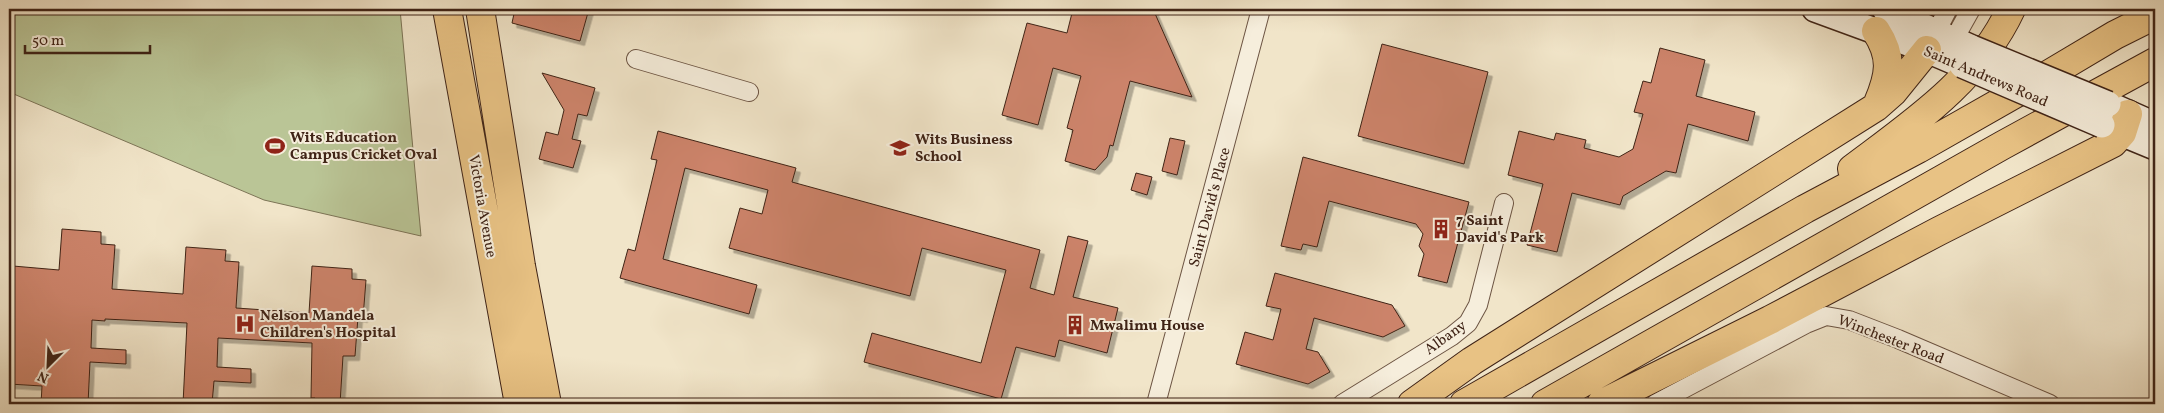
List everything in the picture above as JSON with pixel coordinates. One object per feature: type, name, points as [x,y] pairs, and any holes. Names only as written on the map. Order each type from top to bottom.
[{"type":"main road","name":"Victoria Avenue","points":[[448,9],[519,404]]},
{"type":"main road","name":"Victoria Avenue","points":[[480,9],[522,266],[547,404]]},
{"type":"main road","name":"Saint Andrews Road","points":[[1815,9],[1881,20],[2115,119],[2155,147]]},
{"type":"main road","points":[[1806,209],[1824,190],[1916,122],[1943,98],[1990,47],[2011,9]]},
{"type":"main road","points":[[1464,404],[1806,209],[1918,149],[2115,35],[2155,15]]},
{"type":"main road","points":[[1876,106],[1886,81],[1888,69],[1881,20]]},
{"type":"main road","points":[[1412,404],[1472,361],[1876,106],[1949,49]]},
{"type":"main road","points":[[1545,404],[2003,145],[2155,62]]},
{"type":"main road","name":"Saint Andrews Road","points":[[2115,119],[2155,125]]},
{"type":"main road","points":[[1601,404],[1770,320],[1939,231],[2102,149],[2119,139],[2115,119]]},
{"type":"street","name":"Saint David's Place","points":[[1156,404],[1261,9]]},
{"type":"street","points":[[1948,9],[1949,49]]},
{"type":"street","points":[[1949,49],[1971,9]]},
{"type":"street","points":[[636,59],[749,92]]},
{"type":"street","name":"Albany","points":[[1342,404],[1452,336],[1468,323],[1478,305],[1504,203]]},
{"type":"street","name":"Winchester Road","points":[[1655,404],[1818,318],[1834,316],[1898,339],[2050,404]]},
{"type":"green space","name":"Wits Education Campus Cricket Oval","points":[[9,9],[400,9],[421,236],[264,200],[9,92]]},
{"type":"building","points":[[515,9],[589,9],[580,41],[512,23]]},
{"type":"building","points":[[1073,9],[1153,9],[1192,97],[1130,81],[1113,146],[1110,145],[1107,157],[1095,170],[1065,161],[1073,130],[1067,128],[1081,76],[1053,68],[1038,125],[1002,115],[1027,23],[1067,33]]},
{"type":"building","points":[[1382,44],[1488,72],[1464,164],[1358,136]]},
{"type":"building","points":[[1660,48],[1705,60],[1696,96],[1755,112],[1748,141],[1688,124],[1676,173],[1666,171],[1623,196],[1620,205],[1572,193],[1557,252],[1527,245],[1543,184],[1508,175],[1519,131],[1554,140],[1556,133],[1586,140],[1584,148],[1619,157],[1633,149],[1643,114],[1634,112],[1643,81],[1651,83]]},
{"type":"building","points":[[542,73],[595,88],[587,116],[578,114],[572,139],[581,141],[573,168],[539,159],[546,132],[558,135],[564,110]]},
{"type":"building","points":[[658,131],[796,168],[792,182],[1040,250],[1030,288],[1054,295],[1068,236],[1088,241],[1073,297],[1118,308],[1107,353],[1059,340],[1055,357],[1016,347],[1001,399],[864,362],[872,333],[981,363],[1006,270],[922,248],[910,296],[729,248],[740,208],[762,214],[768,190],[685,168],[663,259],[757,285],[749,314],[620,278],[628,249],[635,251],[657,160],[651,159]]},
{"type":"building","points":[[1170,138],[1185,141],[1177,175],[1162,171]]},
{"type":"building","name":"7 Saint David's Park","points":[[1303,157],[1469,202],[1447,283],[1418,276],[1424,254],[1419,246],[1423,234],[1416,224],[1329,201],[1317,247],[1303,244],[1301,250],[1281,246]]},
{"type":"building","points":[[1136,173],[1152,177],[1147,195],[1131,190]]},
{"type":"building","points":[[62,229],[101,232],[101,244],[115,245],[112,289],[183,294],[186,247],[226,250],[225,261],[239,262],[236,308],[309,313],[312,266],[352,269],[352,279],[366,280],[363,318],[358,317],[355,356],[343,356],[340,404],[314,404],[315,398],[311,398],[312,343],[218,338],[217,367],[251,369],[251,383],[214,381],[212,404],[183,404],[187,323],[92,320],[91,348],[126,350],[126,364],[90,362],[88,404],[41,404],[42,386],[9,384],[9,332],[13,266],[59,270]]},
{"type":"building","points":[[1275,273],[1392,305],[1405,326],[1383,337],[1314,318],[1306,349],[1318,352],[1330,372],[1308,384],[1236,364],[1245,332],[1273,340],[1281,309],[1266,306]]},
{"type":"place","name":"Wits Education Campus Cricket Oval","points":[[275,146]]},
{"type":"place","name":"Wits Business School","points":[[900,148]]},
{"type":"place","name":"7 Saint David's Park","points":[[1441,229]]},
{"type":"place","name":"Nelson Mandela Children's Hospital","points":[[245,324]]},
{"type":"place","name":"Mwalimu House","points":[[1075,325]]}]
